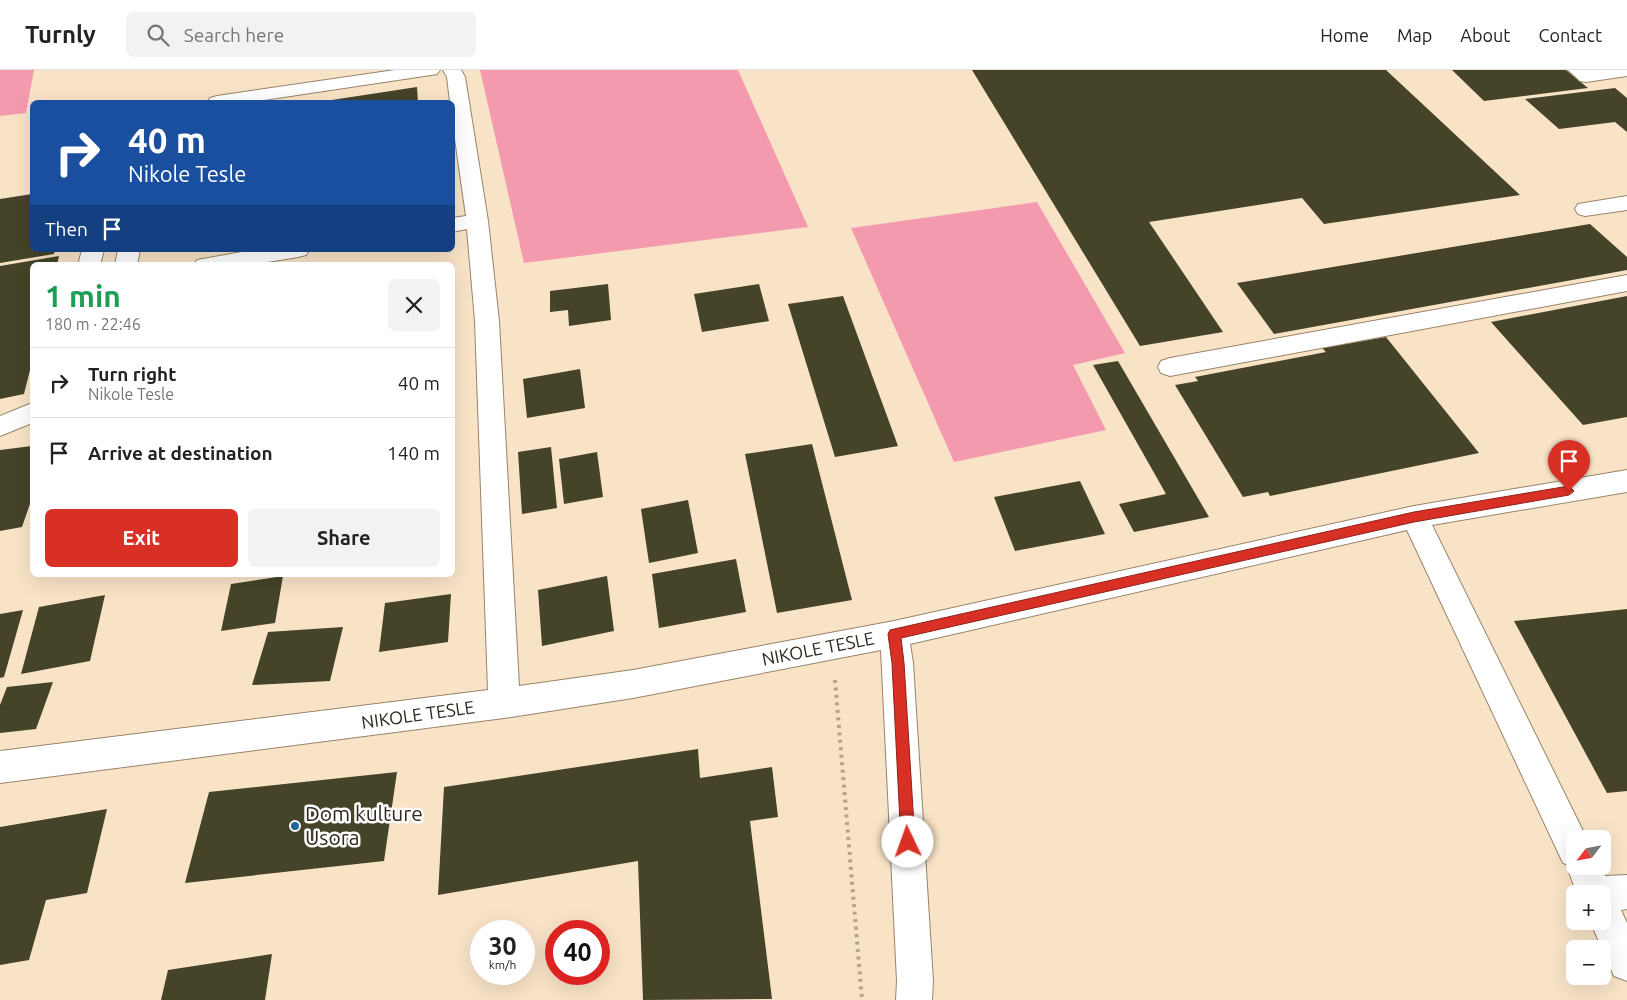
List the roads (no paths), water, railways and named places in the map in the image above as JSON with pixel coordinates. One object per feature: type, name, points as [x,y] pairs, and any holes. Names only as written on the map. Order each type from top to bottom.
[{"type":"street","points":[[230,100],[431,70]]},
{"type":"street","points":[[452,70],[456,77],[465,223],[487,321],[504,703]]},
{"type":"street","points":[[1581,74],[1627,71]]},
{"type":"street","points":[[1585,209],[1627,203]]},
{"type":"street","points":[[224,262],[286,252]]},
{"type":"street","points":[[1170,367],[1627,283]]},
{"type":"street","points":[[0,426],[30,414]]},
{"type":"street","name":"NIKOLE TESLE","points":[[0,767],[185,745],[633,684],[894,634],[1414,517],[1627,481]]},
{"type":"street","points":[[1414,517],[1566,832]]},
{"type":"street","points":[[894,634],[899,673],[915,981],[914,1000]]},
{"type":"street","points":[[1611,893],[1627,892]]},
{"type":"street","points":[[1611,928],[1627,963]]},
{"type":"place","name":"Dom kulture Usora","points":[[295,826]]}]
